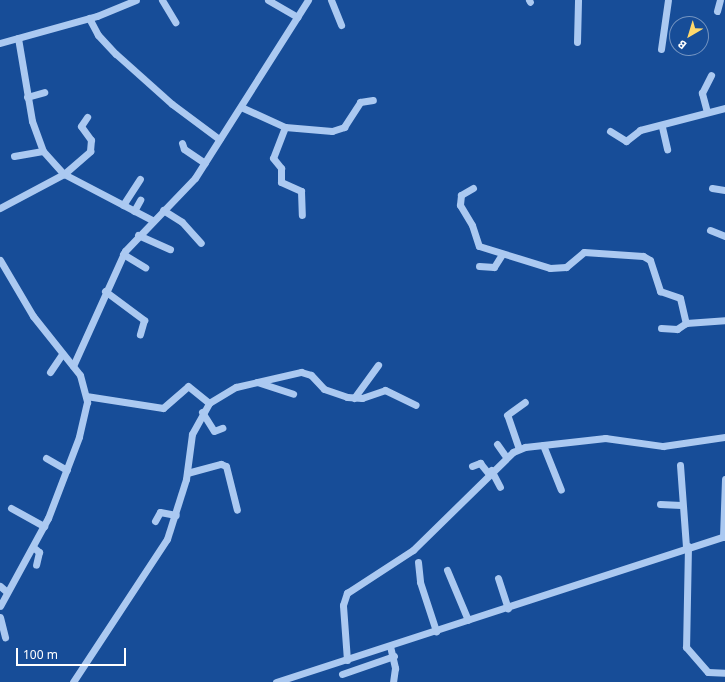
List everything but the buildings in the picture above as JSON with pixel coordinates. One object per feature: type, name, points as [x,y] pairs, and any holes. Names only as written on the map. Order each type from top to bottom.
[{"type":"street","points":[[1,42],[89,18],[136,0]]},
{"type":"street","points":[[162,0],[175,22]]},
{"type":"street","points":[[268,0],[298,17]]},
{"type":"street","points":[[73,366],[105,290],[123,254],[152,220],[192,181],[241,107],[308,0]]},
{"type":"street","points":[[331,0],[341,25]]},
{"type":"street","points":[[577,42],[578,0]]},
{"type":"street","points":[[661,48],[668,0]]},
{"type":"street","points":[[717,12],[720,0]]},
{"type":"street","points":[[89,18],[98,35],[116,54],[172,104],[219,139]]},
{"type":"street","points":[[18,38],[27,97],[43,151],[64,174],[152,220]]},
{"type":"street","points":[[707,112],[702,93],[711,75]]},
{"type":"street","points":[[27,97],[44,92]]},
{"type":"street","points":[[241,107],[285,127],[339,130],[360,102],[373,100]]},
{"type":"street","points":[[610,131],[626,141],[640,130],[662,126],[725,108]]},
{"type":"street","points":[[0,208],[64,174],[92,149],[81,126],[87,117]]},
{"type":"street","points":[[662,126],[667,149]]},
{"type":"street","points":[[285,127],[273,158],[281,168],[281,182],[301,191],[302,215]]},
{"type":"street","points":[[182,143],[184,149],[205,163]]},
{"type":"street","points":[[14,156],[43,151]]},
{"type":"street","points":[[123,205],[140,178]]},
{"type":"street","points":[[473,188],[461,195],[460,205],[472,225],[476,242],[502,254],[559,268],[566,267],[584,252],[643,256],[650,260],[660,292],[680,298],[686,323]]},
{"type":"street","points":[[712,188],[725,190]]},
{"type":"street","points":[[134,210],[140,200]]},
{"type":"street","points":[[163,210],[182,222],[201,243]]},
{"type":"street","points":[[710,230],[725,236]]},
{"type":"street","points":[[138,235],[170,249]]},
{"type":"street","points":[[123,254],[145,267]]},
{"type":"street","points":[[479,266],[494,267],[502,254]]},
{"type":"street","points":[[0,260],[30,311],[84,382],[86,396],[84,422],[67,470],[44,526],[0,606]]},
{"type":"street","points":[[105,290],[144,320],[140,334]]},
{"type":"street","points":[[661,328],[677,328],[686,323],[725,320]]},
{"type":"street","points":[[50,372],[62,354]]},
{"type":"street","points":[[354,398],[378,365]]},
{"type":"street","points":[[73,682],[154,563],[176,515],[187,473],[192,434],[202,412],[210,403],[236,387],[307,372],[324,389],[354,398],[384,390],[416,405]]},
{"type":"street","points":[[257,382],[293,394]]},
{"type":"street","points":[[86,396],[163,408],[188,386],[210,403]]},
{"type":"street","points":[[519,449],[507,415],[525,402]]},
{"type":"street","points":[[202,412],[214,431],[222,428]]},
{"type":"street","points":[[347,660],[345,596],[413,550],[490,472],[506,457],[519,449],[615,437],[670,446],[725,437]]},
{"type":"street","points":[[497,444],[506,457]]},
{"type":"street","points":[[543,445],[561,490]]},
{"type":"street","points":[[46,458],[67,470]]},
{"type":"street","points":[[472,466],[480,463],[490,472],[500,487]]},
{"type":"street","points":[[187,473],[221,464],[226,466],[237,510]]},
{"type":"street","points":[[680,465],[681,505],[687,546],[686,647],[708,672],[725,674]]},
{"type":"street","points":[[276,682],[508,608],[687,546],[724,536],[725,479]]},
{"type":"street","points":[[660,504],[681,505]]},
{"type":"street","points":[[11,508],[44,526]]},
{"type":"street","points":[[155,521],[160,512],[176,515]]},
{"type":"street","points":[[33,547],[39,552],[36,565]]},
{"type":"street","points":[[418,562],[420,582],[436,631]]},
{"type":"street","points":[[446,570],[468,620]]},
{"type":"street","points":[[498,578],[508,608]]},
{"type":"street","points":[[0,586],[7,592]]},
{"type":"street","points":[[0,617],[5,637]]},
{"type":"street","points":[[390,646],[394,656],[393,682]]},
{"type":"street","points":[[342,674],[394,656]]}]
